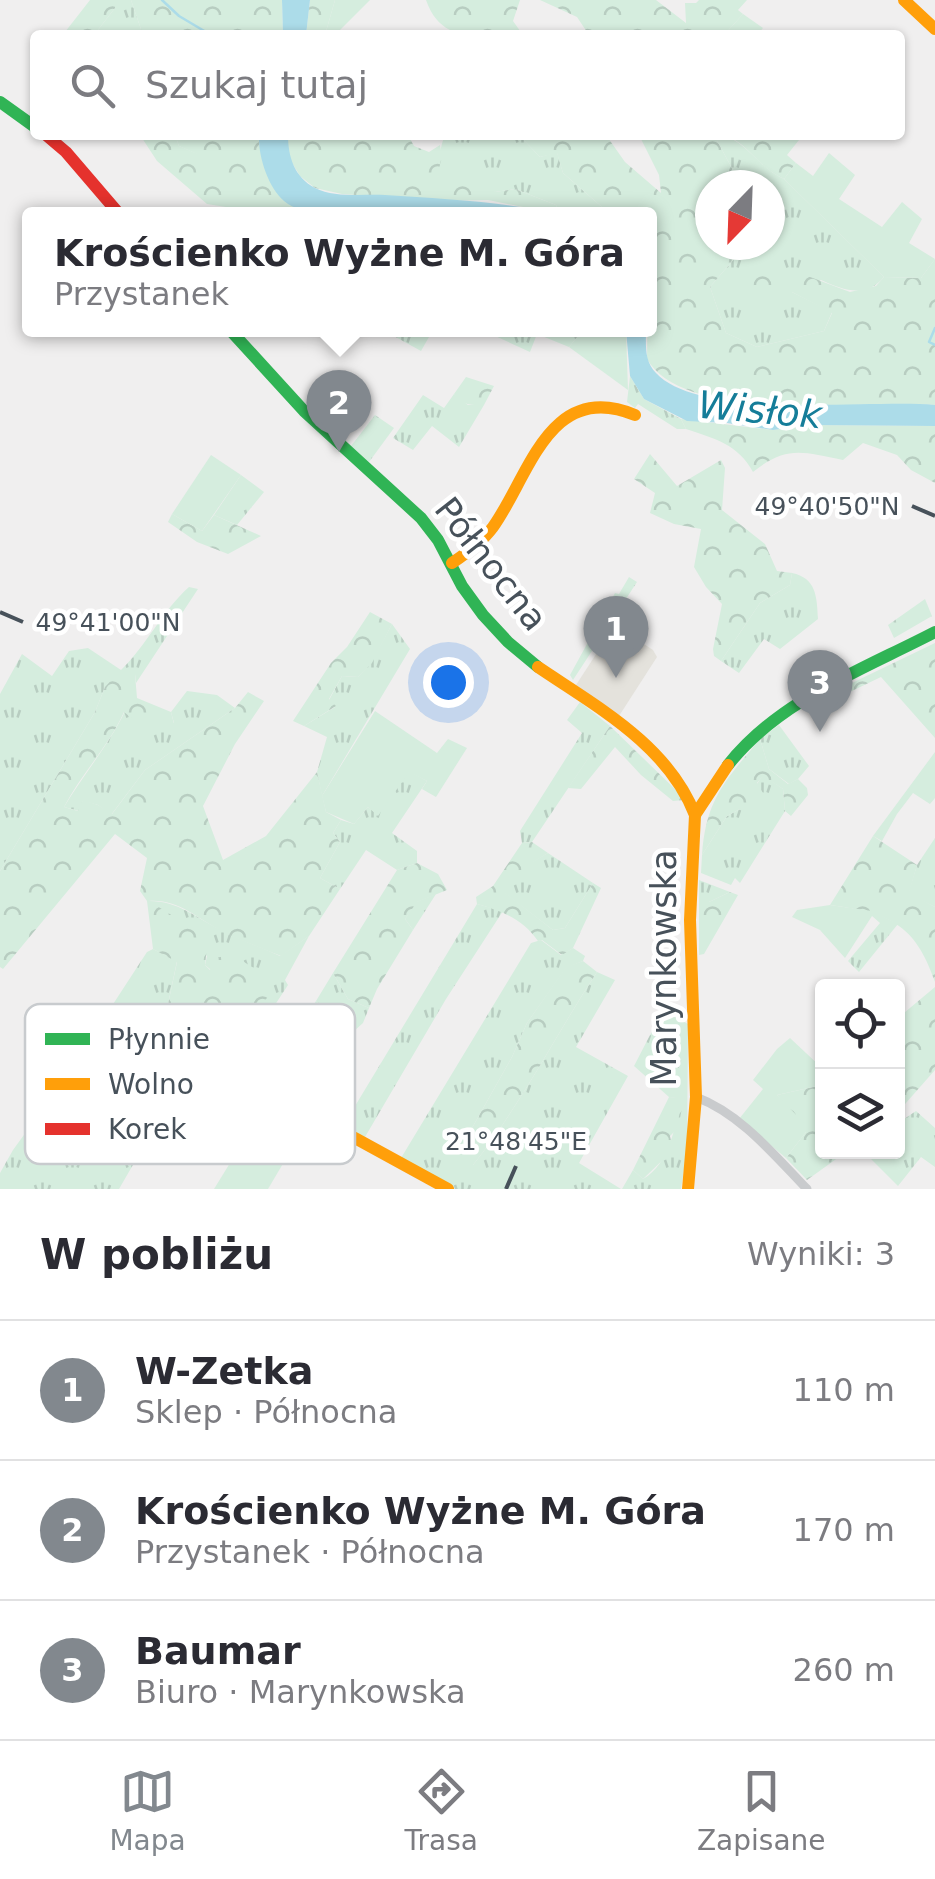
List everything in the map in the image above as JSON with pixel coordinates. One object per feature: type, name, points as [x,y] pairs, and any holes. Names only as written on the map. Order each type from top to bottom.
[{"type":"street","points":[[904,0],[935,29]]},
{"type":"street","points":[[0,102],[30,123]]},
{"type":"street","points":[[52,140],[114,207]]},
{"type":"street","name":"Północna","points":[[236,337],[264,373],[424,522],[452,562],[467,594],[498,632],[535,665],[584,695],[620,724],[676,777],[691,800],[695,815]]},
{"type":"street","points":[[452,562],[474,548],[493,526],[551,427],[592,409],[623,408],[635,415]]},
{"type":"street","name":"Marynkowska","points":[[688,1189],[696,1096],[690,920],[695,815],[716,780],[750,737],[777,716],[935,632]]},
{"type":"street","points":[[676,777],[694,782],[716,780]]},
{"type":"street","points":[[696,1096],[713,1103],[744,1126],[807,1189]]},
{"type":"street","points":[[355,1138],[448,1189]]},
{"type":"shaded area","points":[[615,625],[653,650],[657,657],[619,716],[576,685]]},
{"type":"green space","points":[[90,0],[115,0],[115,8],[98,30],[67,30]]},
{"type":"green space","points":[[115,0],[131,0],[141,30],[98,30],[115,8]]},
{"type":"green space","points":[[131,0],[282,0],[283,30],[141,30]]},
{"type":"green space","points":[[310,0],[335,0],[326,30],[307,30]]},
{"type":"green space","points":[[335,0],[370,0],[340,30],[326,30]]},
{"type":"green space","points":[[426,0],[520,0],[513,21],[519,30],[451,30],[433,15]]},
{"type":"green space","points":[[540,0],[656,0],[686,23],[685,3],[747,0],[738,10],[743,14],[729,30],[586,30],[577,17]]},
{"type":"green space","points":[[743,14],[763,28],[761,30],[729,30]]},
{"type":"green space","points":[[143,140],[177,140],[179,146],[198,154],[205,140],[259,140],[294,207],[207,204],[157,161]]},
{"type":"green space","points":[[177,140],[205,140],[199,155],[179,146]]},
{"type":"green space","points":[[288,140],[411,140],[414,146],[429,152],[440,145],[442,156],[437,176],[482,179],[495,192],[515,189],[556,207],[342,194],[315,188],[300,176],[288,156]]},
{"type":"green space","points":[[444,140],[524,140],[540,157],[557,152],[563,173],[602,207],[556,207],[515,189],[495,192],[436,176]]},
{"type":"green space","points":[[524,140],[610,140],[625,162],[661,193],[659,175],[642,140],[717,140],[733,170],[695,170],[695,260],[733,260],[710,287],[726,333],[757,347],[824,331],[832,313],[792,292],[758,307],[753,284],[765,260],[850,292],[876,286],[884,277],[921,278],[935,259],[935,405],[779,405],[699,394],[668,380],[647,359],[647,337],[657,337],[657,207],[602,207],[563,173],[557,153],[540,157]]},
{"type":"green space","points":[[717,140],[734,140],[769,170],[733,170]]},
{"type":"green space","points":[[734,140],[799,140],[787,155],[796,163],[785,178],[785,170],[768,169]]},
{"type":"green space","points":[[829,153],[855,175],[839,199],[882,227],[902,202],[922,219],[909,243],[935,259],[921,278],[884,277],[785,180],[796,163],[813,176]]},
{"type":"green space","points":[[785,180],[884,277],[862,290],[821,280],[792,292],[832,312],[824,331],[757,347],[726,333],[710,287],[733,260],[785,260]]},
{"type":"green space","points":[[396,337],[429,337],[421,351]]},
{"type":"green space","points":[[497,337],[536,337],[530,352]]},
{"type":"green space","points":[[544,337],[577,337],[569,347]]},
{"type":"green space","points":[[577,337],[626,337],[628,390],[569,347]]},
{"type":"green space","points":[[630,376],[644,399],[681,419],[686,429],[677,429],[638,404],[635,408],[627,402]]},
{"type":"green space","points":[[466,377],[494,386],[484,405],[467,404],[454,394]]},
{"type":"green space","points":[[454,394],[468,405],[484,405],[459,447],[432,426],[413,450],[393,438],[423,395],[444,408]]},
{"type":"green space","points":[[375,415],[394,428],[369,462],[351,446]]},
{"type":"green space","points":[[681,419],[773,430],[810,425],[935,426],[935,483],[911,470],[897,455],[863,443],[843,460],[786,454],[753,472],[733,449],[686,429]]},
{"type":"green space","points":[[650,454],[677,486],[721,460],[725,468],[722,510],[765,544],[777,571],[792,573],[790,585],[760,603],[721,661],[714,656],[713,649],[722,604],[694,567],[701,529],[674,524],[650,513],[655,493],[634,479]]},
{"type":"green space","points":[[211,455],[241,475],[202,531],[172,514]]},
{"type":"green space","points":[[241,475],[264,492],[237,525],[214,515]]},
{"type":"green space","points":[[172,514],[202,531],[214,515],[261,536],[228,554],[197,542],[168,522]]},
{"type":"green space","points":[[792,573],[811,584],[818,619],[780,649],[764,639],[739,673],[721,661],[760,603],[790,585]]},
{"type":"green space","points":[[629,577],[637,582],[573,680],[570,675],[615,593],[619,594]]},
{"type":"green space","points":[[189,587],[198,589],[136,683],[135,674],[105,687],[95,712],[0,871],[0,694],[22,654],[52,676],[69,651],[88,648],[121,670]]},
{"type":"green space","points":[[925,599],[932,616],[894,638],[888,625]]},
{"type":"green space","points":[[370,612],[392,624],[372,663],[358,677],[342,676],[329,699],[336,706],[304,726],[293,721],[331,663]]},
{"type":"green space","points":[[392,624],[410,649],[322,796],[317,772],[327,737],[304,726],[335,707],[329,700],[342,676],[358,677],[371,663]]},
{"type":"green space","points":[[935,643],[935,738],[881,677],[833,700],[829,694]]},
{"type":"green space","points":[[121,670],[135,674],[137,698],[171,712],[174,724],[134,720],[124,712],[64,807],[78,811],[83,800],[112,814],[145,770],[235,708],[248,692],[264,701],[235,744],[203,806],[223,860],[266,836],[317,772],[326,812],[341,820],[333,833],[340,842],[320,878],[340,889],[309,936],[281,956],[221,931],[178,906],[149,901],[208,938],[205,965],[210,970],[214,958],[233,955],[257,970],[272,993],[261,1004],[168,1004],[177,962],[153,949],[147,901],[140,891],[147,858],[115,834],[3,969],[0,967],[0,871],[95,712],[105,687]]},
{"type":"green space","points":[[187,691],[217,695],[235,708],[145,770],[111,815],[98,805],[83,801],[79,811],[64,807],[125,711],[174,723],[171,712]]},
{"type":"green space","points":[[580,702],[610,726],[532,842],[522,843],[520,831],[582,733],[567,720]]},
{"type":"green space","points":[[375,711],[437,753],[448,739],[467,748],[436,797],[422,789],[427,781],[409,772],[378,816],[368,807],[354,824],[326,812],[322,796]]},
{"type":"green space","points":[[779,725],[809,766],[789,784],[769,769],[760,739]]},
{"type":"green space","points":[[610,726],[684,800],[673,801],[615,747],[581,789],[568,788]]},
{"type":"green space","points":[[760,739],[769,769],[788,784],[798,779],[808,795],[791,816],[785,811],[783,789],[763,776],[757,783],[770,805],[762,816],[740,809],[727,816],[702,855],[708,819],[719,792]]},
{"type":"green space","points":[[935,752],[935,798],[930,804],[913,793],[882,841],[873,836]]},
{"type":"green space","points":[[409,771],[427,781],[392,833],[417,851],[417,863],[397,870],[366,850],[340,889],[320,878],[340,842],[333,833],[341,820],[354,824],[368,807],[378,815]]},
{"type":"green space","points":[[763,775],[783,789],[785,811],[740,883],[735,878],[731,885],[701,873],[702,855],[727,816],[740,809]]},
{"type":"green space","points":[[873,836],[917,865],[909,893],[935,907],[935,982],[918,946],[897,924],[868,912],[830,905]]},
{"type":"green space","points":[[935,838],[935,907],[908,894],[917,865]]},
{"type":"green space","points":[[532,842],[548,853],[525,867],[504,892],[553,930],[565,928],[593,883],[601,888],[573,948],[562,955],[538,941],[511,917],[477,904],[476,897],[493,886],[522,843]]},
{"type":"green space","points":[[548,853],[593,883],[565,928],[553,930],[503,892],[525,866]]},
{"type":"green space","points":[[417,863],[438,874],[447,890],[417,902],[405,919],[413,930],[369,1008],[348,999],[333,973],[397,870]]},
{"type":"green space","points":[[699,880],[730,892],[709,902],[699,902]]},
{"type":"green space","points":[[730,892],[738,895],[704,954],[699,955],[699,902],[709,902]]},
{"type":"green space","points":[[436,894],[413,930],[405,919],[416,902]]},
{"type":"green space","points":[[147,901],[177,906],[280,956],[309,936],[276,1004],[252,1004],[205,965],[207,956]]},
{"type":"green space","points":[[477,904],[503,911],[365,1137],[355,1132],[355,1106]]},
{"type":"green space","points":[[830,905],[872,911],[845,958],[820,930],[792,917],[797,910]]},
{"type":"green space","points":[[872,911],[898,924],[859,972],[848,961],[880,923]]},
{"type":"green space","points":[[541,940],[561,955],[573,948],[585,956],[583,961],[566,968],[527,1023],[472,1128],[473,1165],[597,972],[615,980],[576,1047],[628,1076],[579,1163],[621,1189],[455,1189],[401,1158],[531,943]]},
{"type":"green space","points":[[153,949],[177,961],[168,1004],[113,1004],[147,952]]},
{"type":"green space","points":[[583,961],[597,972],[490,1142],[473,1165],[464,1163],[448,1128],[458,1124],[472,1128],[527,1023],[566,967]]},
{"type":"green space","points":[[333,973],[348,999],[369,1008],[355,1030],[355,1004],[316,1001]]},
{"type":"green space","points":[[935,987],[935,1070],[905,1104],[905,1069],[905,1012]]},
{"type":"green space","points":[[663,1010],[688,1024],[687,1150],[681,1189],[622,1189],[633,1170],[643,1179],[659,1164],[670,1144],[683,1099],[669,1097],[634,1066]]},
{"type":"green space","points":[[790,1038],[815,1061],[815,1087],[777,1095],[806,1125],[806,1132],[786,1158],[739,1119],[763,1089],[753,1080]]},
{"type":"green space","points":[[815,1087],[815,1159],[836,1159],[807,1180],[786,1158],[806,1132],[777,1095]]},
{"type":"green space","points":[[669,1097],[684,1098],[678,1128],[670,1136],[673,1150],[643,1179],[633,1170]]},
{"type":"green space","points":[[916,1111],[935,1128],[935,1167],[921,1157],[898,1186],[871,1159],[905,1159],[905,1118]]},
{"type":"green space","points":[[25,1133],[25,1164],[133,1164],[119,1189],[0,1189],[0,1173]]},
{"type":"green space","points":[[229,1164],[283,1164],[268,1189],[214,1189]]},
{"type":"water","points":[[282,0],[310,0],[307,30],[283,30]]},
{"type":"water","points":[[288,140],[297,172],[323,191],[519,207],[294,207],[273,188],[259,143]]},
{"type":"water","name":"Wisłok","points":[[627,337],[646,337],[646,353],[652,368],[678,388],[747,403],[935,405],[935,426],[810,425],[773,430],[687,421],[644,399],[630,376]]},
{"type":"waterway","points":[[162,0],[203,30]]},
{"type":"waterway","points":[[935,328],[929,342],[935,345]]},
{"type":"traffic: fast","points":[[0,102],[30,123]]},
{"type":"traffic: fast","points":[[236,337],[304,411],[421,518],[483,615],[538,667]]},
{"type":"traffic: fast","points":[[728,765],[749,742],[797,704],[935,632]]},
{"type":"traffic: slow","points":[[904,0],[935,29]]},
{"type":"traffic: slow","points":[[452,563],[493,527],[531,460],[562,421],[582,410],[606,407],[635,415]]},
{"type":"traffic: slow","points":[[538,667],[649,748],[683,790],[695,815]]},
{"type":"traffic: slow","points":[[688,1189],[696,1097],[690,920],[695,815],[728,765]]},
{"type":"traffic: slow","points":[[355,1138],[448,1189]]},
{"type":"traffic: jam","points":[[52,140],[113,207]]},
{"type":"place","name":"Krościenko Wyżne M. Góra","points":[[339,452]]},
{"type":"place","name":"W-Zetka","points":[[616,678]]},
{"type":"place","name":"Baumar","points":[[820,732]]}]
